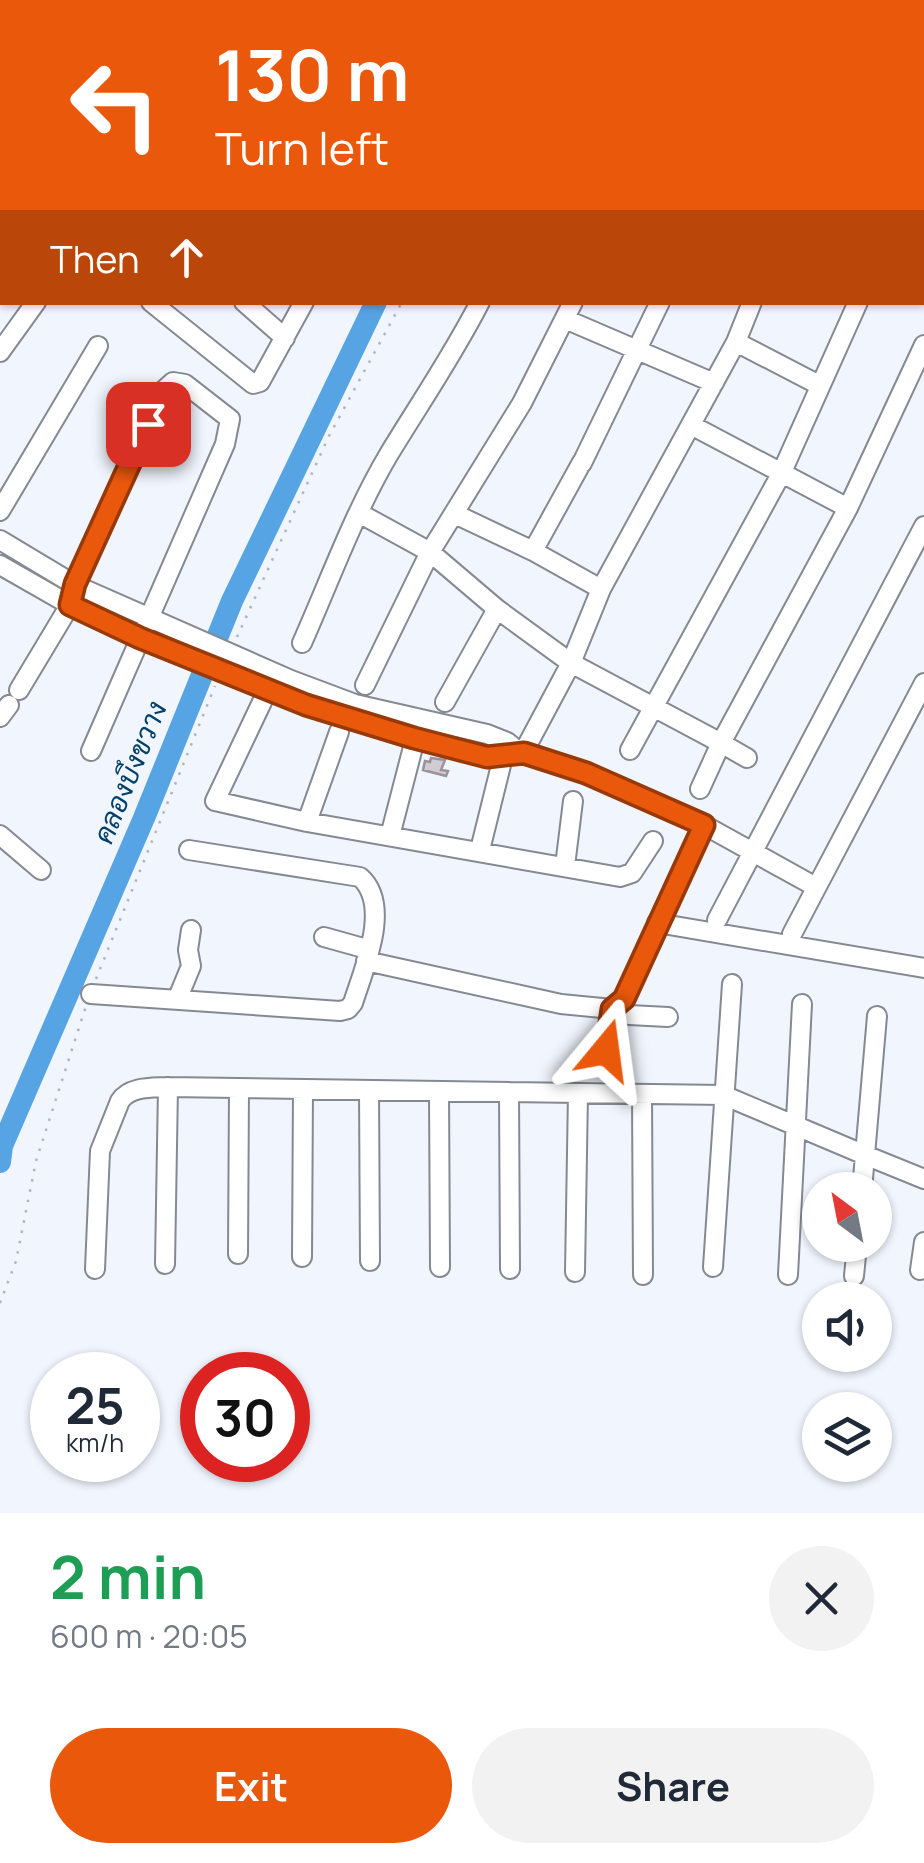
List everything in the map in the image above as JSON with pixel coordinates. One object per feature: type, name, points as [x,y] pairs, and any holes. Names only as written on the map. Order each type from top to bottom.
[{"type":"street","points":[[0,352],[34,305]]},
{"type":"street","points":[[156,305],[253,384],[260,382],[302,305]]},
{"type":"street","points":[[247,305],[285,338]]},
{"type":"street","points":[[302,643],[389,454],[451,358],[478,305]]},
{"type":"street","points":[[532,550],[582,463],[658,305]]},
{"type":"street","points":[[480,850],[513,751],[571,663],[601,589],[736,342],[751,305]]},
{"type":"street","points":[[630,750],[781,474],[857,305]]},
{"type":"street","points":[[365,685],[430,552],[522,403],[569,311],[636,350],[714,383]]},
{"type":"street","points":[[736,342],[819,385]]},
{"type":"street","points":[[700,789],[848,508],[924,345]]},
{"type":"street","points":[[0,511],[98,346]]},
{"type":"street","points":[[10,704],[70,605],[75,584],[162,391],[173,382],[186,384],[230,419],[225,444],[92,752]]},
{"type":"street","points":[[691,424],[848,508]]},
{"type":"street","points":[[0,473],[19,480]]},
{"type":"street","points":[[359,513],[430,552],[571,663],[747,758]]},
{"type":"street","points":[[455,514],[532,550],[601,589]]},
{"type":"street","points":[[717,920],[924,526]]},
{"type":"street","points":[[0,540],[75,584],[149,619],[276,689],[428,720],[586,773],[704,825],[816,888]]},
{"type":"street","points":[[3,574],[221,672],[418,744],[487,757],[513,751]]},
{"type":"street","points":[[445,702],[498,609]]},
{"type":"street","points":[[792,934],[924,683]]},
{"type":"street","points":[[276,689],[215,800],[307,822],[620,876],[632,873],[652,841]]},
{"type":"street","points":[[390,836],[428,720]]},
{"type":"street","points":[[307,822],[339,732]]},
{"type":"street","points":[[565,866],[573,801]]},
{"type":"street","points":[[606,1050],[616,1007],[704,825]]},
{"type":"street","points":[[0,835],[41,870]]},
{"type":"street","points":[[90,994],[340,1011],[353,1003],[375,923],[375,898],[370,886],[360,877],[188,850]]},
{"type":"street","points":[[657,923],[924,968]]},
{"type":"street","points":[[177,1000],[191,966],[190,930]]},
{"type":"street","points":[[324,937],[367,955],[561,1004],[616,1007],[629,1014],[668,1017]]},
{"type":"street","points":[[713,1267],[732,984]]},
{"type":"street","points":[[788,1275],[802,1004]]},
{"type":"street","points":[[864,1172],[877,1016]]},
{"type":"street","points":[[96,1269],[100,1151],[125,1093],[168,1086],[723,1095],[924,1179]]},
{"type":"street","points":[[164,1264],[168,1086]]},
{"type":"street","points":[[238,1254],[239,1088]]},
{"type":"street","points":[[302,1257],[303,1089]]},
{"type":"street","points":[[369,1090],[370,1262]]},
{"type":"street","points":[[439,1091],[440,1267]]},
{"type":"street","points":[[509,1092],[510,1269]]},
{"type":"street","points":[[575,1272],[578,1093]]},
{"type":"street","points":[[642,1094],[643,1275]]},
{"type":"street","points":[[920,1270],[924,1242]]},
{"type":"street","points":[[854,1276],[855,1262]]},
{"type":"path","points":[[238,636],[329,436],[400,305]]},
{"type":"path","points":[[0,1303],[16,1262],[36,1161],[90,994],[221,672]]},
{"type":"building","points":[[431,758],[445,760],[441,770],[448,771],[446,776],[423,770],[425,761],[430,762]]},
{"type":"waterway","name":"คลองบึงขวาง","points":[[0,1162],[2,1146],[144,818],[232,601],[375,305]]},
{"type":"route","points":[[148,424],[75,584],[70,605],[140,638],[306,705],[487,757],[524,753],[586,773],[704,825],[624,999],[612,1009],[606,1050]]}]
